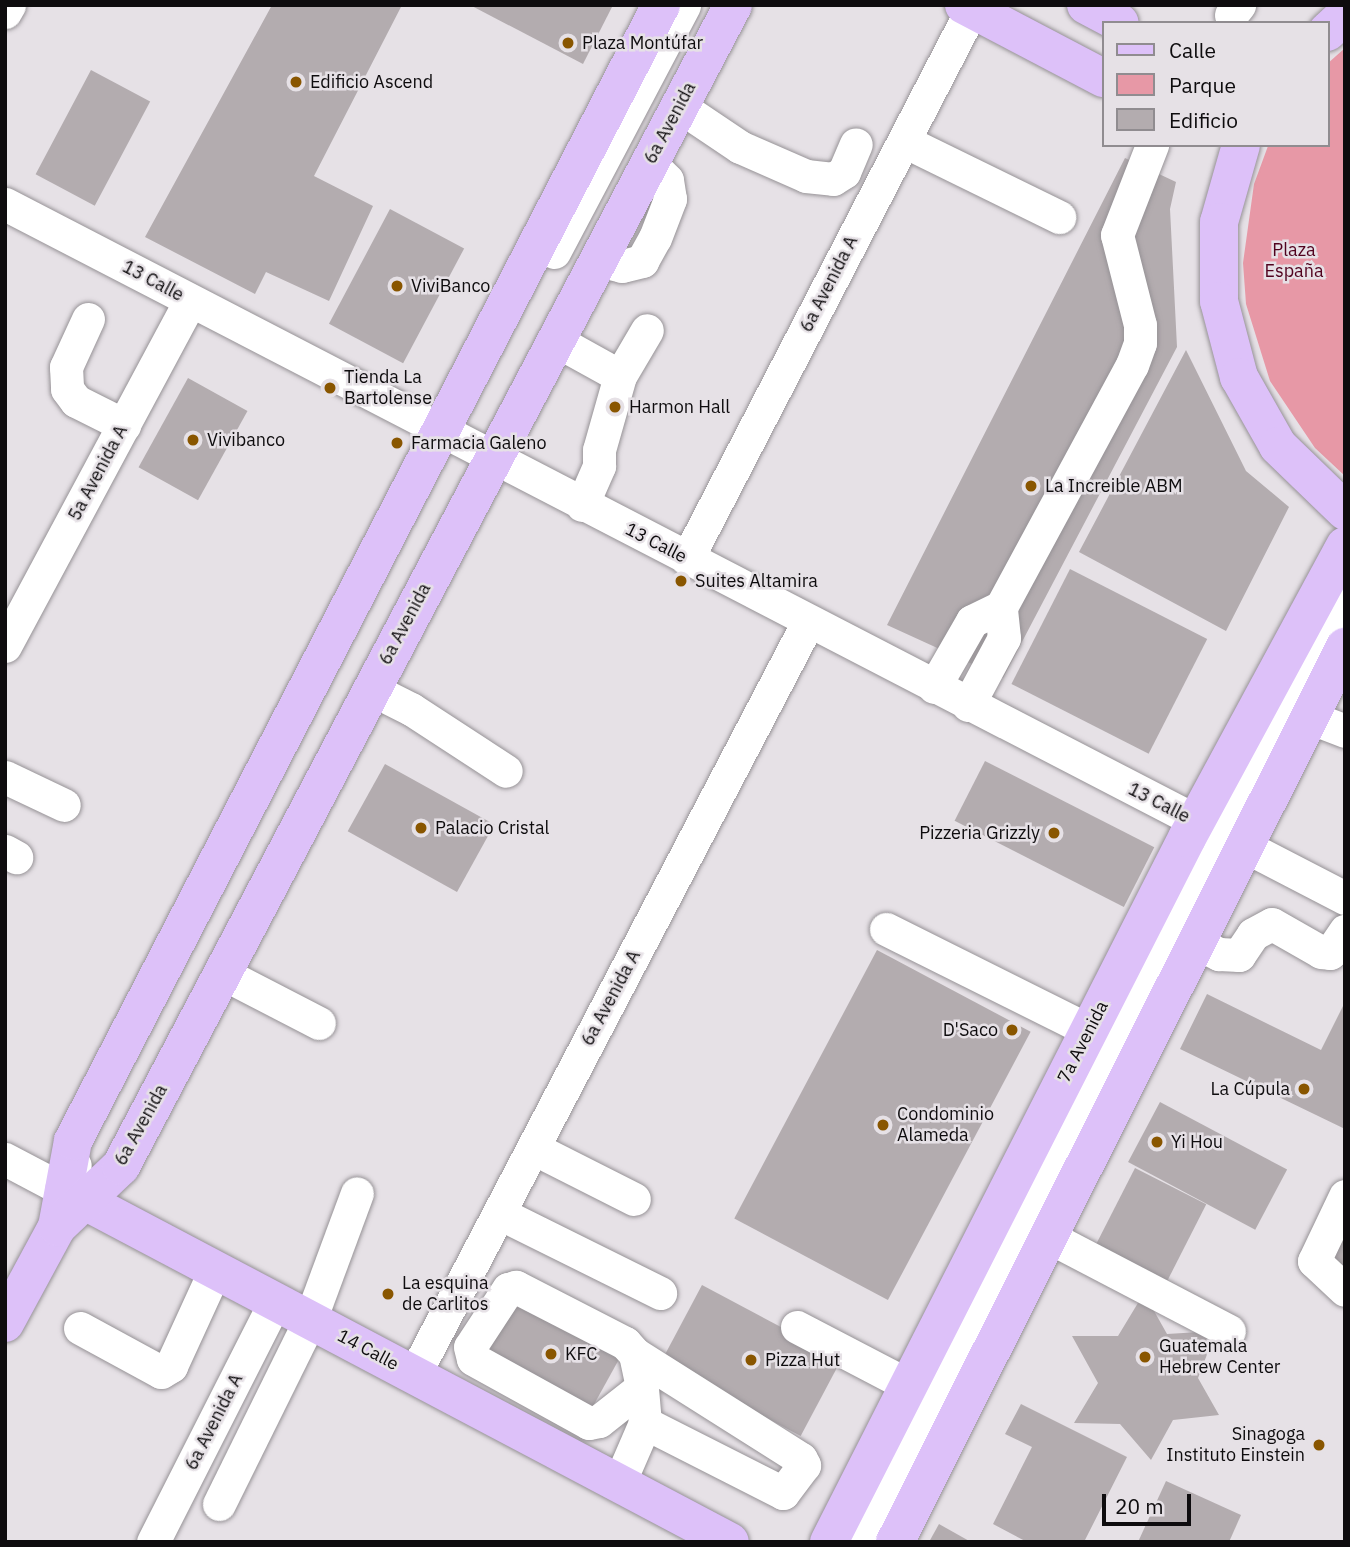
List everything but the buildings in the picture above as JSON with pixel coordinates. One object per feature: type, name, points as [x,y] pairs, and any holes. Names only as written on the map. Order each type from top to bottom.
[{"type":"main road","points":[[5,1323],[74,1195],[73,1141],[447,435],[661,5]]},
{"type":"main road","name":"6a Avenida","points":[[74,1195],[121,1166],[491,458],[733,5]]},
{"type":"main road","points":[[1086,5],[1116,21]]},
{"type":"main road","points":[[968,7],[1102,77]]},
{"type":"main road","points":[[1329,30],[1345,15]]},
{"type":"main road","points":[[1238,147],[1219,222],[1219,301],[1239,377],[1278,446],[1345,511]]},
{"type":"main road","name":"7a Avenida","points":[[895,1542],[1195,942],[1221,835],[1345,546]]},
{"type":"main road","name":"7a Avenida","points":[[829,1542],[1089,1030],[1221,835],[1309,717],[1345,647]]},
{"type":"main road","name":"14 Calle","points":[[74,1195],[730,1542]]},
{"type":"main road","points":[[51,1238],[85,1224],[126,1223]]},
{"type":"street","points":[[5,12],[9,5]]},
{"type":"street","points":[[447,435],[684,5]]},
{"type":"street","name":"6a Avenida A","points":[[687,559],[904,141],[968,7]]},
{"type":"street","points":[[680,106],[740,147],[806,176],[833,179],[844,172],[856,144]]},
{"type":"street","points":[[904,141],[1059,217]]},
{"type":"street","points":[[968,705],[1004,638],[1001,607],[1132,365],[1140,343],[1140,325],[1117,235],[1151,147]]},
{"type":"street","name":"13 Calle","points":[[5,204],[1345,898]]},
{"type":"street","name":"5a Avenida A","points":[[5,646],[190,301]]},
{"type":"street","points":[[88,318],[66,367],[67,388],[76,401],[124,425]]},
{"type":"street","points":[[582,505],[599,466],[599,450],[620,376],[647,330]]},
{"type":"street","points":[[555,340],[620,376]]},
{"type":"street","points":[[863,1542],[1221,835],[1345,603]]},
{"type":"street","points":[[934,687],[972,621],[1001,607]]},
{"type":"street","name":"6a Avenida A","points":[[414,1375],[808,622]]},
{"type":"street","points":[[371,689],[411,709],[506,771]]},
{"type":"street","points":[[1309,717],[1345,731]]},
{"type":"street","points":[[5,778],[64,805]]},
{"type":"street","points":[[1195,942],[1219,954],[1239,955],[1253,934],[1272,924],[1321,953],[1331,953],[1345,931]]},
{"type":"street","points":[[886,929],[1089,1030]]},
{"type":"street","points":[[222,973],[319,1023]]},
{"type":"street","points":[[533,1149],[634,1199]]},
{"type":"street","name":"14 Calle","points":[[5,1159],[74,1195]]},
{"type":"street","points":[[219,1504],[310,1320],[357,1193]]},
{"type":"street","points":[[1345,1196],[1314,1261],[1345,1290]]},
{"type":"street","points":[[499,1213],[660,1293]]},
{"type":"street","points":[[1049,1237],[1229,1331]]},
{"type":"street","points":[[80,1328],[161,1371],[171,1366],[215,1270]]},
{"type":"street","points":[[642,1387],[599,1421],[589,1423],[473,1359],[470,1347],[508,1289],[516,1287],[625,1343],[635,1354],[802,1459],[804,1465],[783,1493],[645,1423]]},
{"type":"street","name":"6a Avenida A","points":[[153,1542],[275,1301]]},
{"type":"street","points":[[797,1327],[908,1385]]},
{"type":"street","points":[[619,1483],[645,1423],[642,1387],[635,1354]]},
{"type":"green space","name":"Plaza España","points":[[1345,48],[1345,476],[1315,448],[1270,381],[1246,304],[1243,263],[1254,184],[1268,147],[1329,147],[1329,62]]},
{"type":"place","name":"Plaza Montúfar","points":[[568,43]]},
{"type":"place","name":"Edificio Ascend","points":[[296,82]]},
{"type":"place","name":"ViviBanco","points":[[397,286]]},
{"type":"place","name":"Tienda La Bartolense","points":[[330,388]]},
{"type":"place","name":"Harmon Hall","points":[[615,407]]},
{"type":"place","name":"Vivibanco","points":[[193,440]]},
{"type":"place","name":"Farmacia Galeno","points":[[397,443]]},
{"type":"place","name":"La Increible ABM","points":[[1031,486]]},
{"type":"place","name":"Suites Altamira","points":[[681,581]]},
{"type":"place","name":"Palacio Cristal","points":[[421,828]]},
{"type":"place","name":"Pizzeria Grizzly","points":[[1054,833]]},
{"type":"place","name":"D'Saco","points":[[1012,1030]]},
{"type":"place","name":"La Cúpula","points":[[1304,1089]]},
{"type":"place","name":"Condominio Alameda","points":[[883,1125]]},
{"type":"place","name":"Yi Hou","points":[[1157,1142]]},
{"type":"place","name":"La esquina de Carlitos","points":[[388,1294]]},
{"type":"place","name":"KFC","points":[[551,1354]]},
{"type":"place","name":"Guatemala Hebrew Center","points":[[1145,1357]]},
{"type":"place","name":"Pizza Hut","points":[[751,1360]]},
{"type":"place","name":"Sinagoga Instituto Einstein","points":[[1319,1445]]}]
